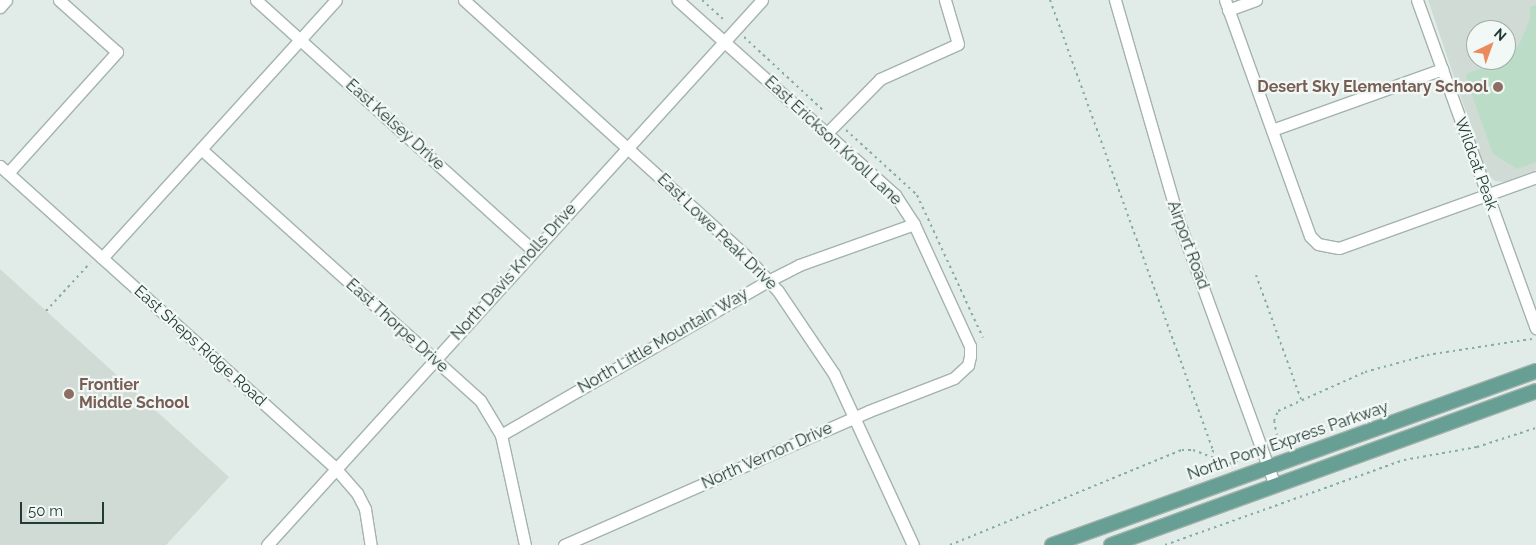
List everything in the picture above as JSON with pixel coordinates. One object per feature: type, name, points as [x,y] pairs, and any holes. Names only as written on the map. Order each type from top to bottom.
[{"type":"main road","name":"North Pony Express Parkway","points":[[1052,545],[1536,371]]},
{"type":"main road","points":[[1111,545],[1536,391]]},
{"type":"street","points":[[0,7],[6,0]]},
{"type":"street","points":[[4,169],[117,52],[59,0]]},
{"type":"street","name":"East Kelsey Drive","points":[[256,0],[533,250]]},
{"type":"street","points":[[102,258],[336,0]]},
{"type":"street","name":"East Lowe Peak Drive","points":[[464,0],[627,147],[768,281],[818,348],[855,417],[913,545]]},
{"type":"street","name":"East Erickson Knoll Lane","points":[[678,0],[895,195],[914,224],[970,346],[968,365]]},
{"type":"street","name":"North Davis Knolls Drive","points":[[267,545],[762,0]]},
{"type":"street","points":[[827,133],[880,79],[958,44],[945,0]]},
{"type":"street","name":"Airport Road","points":[[1115,0],[1179,222],[1276,486]]},
{"type":"street","points":[[1256,0],[1226,5],[1310,236],[1323,247],[1339,248],[1536,177]]},
{"type":"street","name":"Wildcat Peak","points":[[1417,0],[1536,328]]},
{"type":"street","points":[[1272,130],[1442,69]]},
{"type":"street","name":"East Thorpe Drive","points":[[201,149],[480,400],[501,435],[525,545]]},
{"type":"street","name":"East Sheps Ridge Road","points":[[4,169],[336,469],[357,493],[365,509],[371,545]]},
{"type":"street","name":"North Little Mountain Way","points":[[501,435],[799,265],[914,224]]},
{"type":"street","name":"North Vernon Drive","points":[[564,545],[855,417],[954,378],[968,365]]},
{"type":"path","points":[[702,0],[723,19]]},
{"type":"path","points":[[1050,0],[1213,450],[1212,458]]},
{"type":"path","points":[[744,38],[825,112]]},
{"type":"path","points":[[46,311],[90,263]]},
{"type":"path","points":[[1256,275],[1301,400]]},
{"type":"path","points":[[950,545],[1182,450],[1193,450],[1232,464],[1263,451],[1275,443],[1275,413],[1365,372],[1405,360],[1536,338]]},
{"type":"path","points":[[1165,545],[1404,460],[1476,447],[1536,428]]},
{"type":"shaded area","name":"Desert Sky Elementary School","points":[[1428,0],[1536,0],[1536,170],[1504,182],[1495,181],[1487,174]]},
{"type":"shaded area","name":"Frontier Middle School","points":[[0,269],[229,477],[166,545],[0,545]]},
{"type":"green space","points":[[1536,5],[1536,162],[1517,169],[1493,154],[1466,78],[1468,73],[1477,70],[1516,70],[1516,48],[1530,19],[1530,7]]},
{"type":"place","name":"Desert Sky Elementary School","points":[[1498,87]]},
{"type":"place","name":"Frontier Middle School","points":[[69,394]]}]
